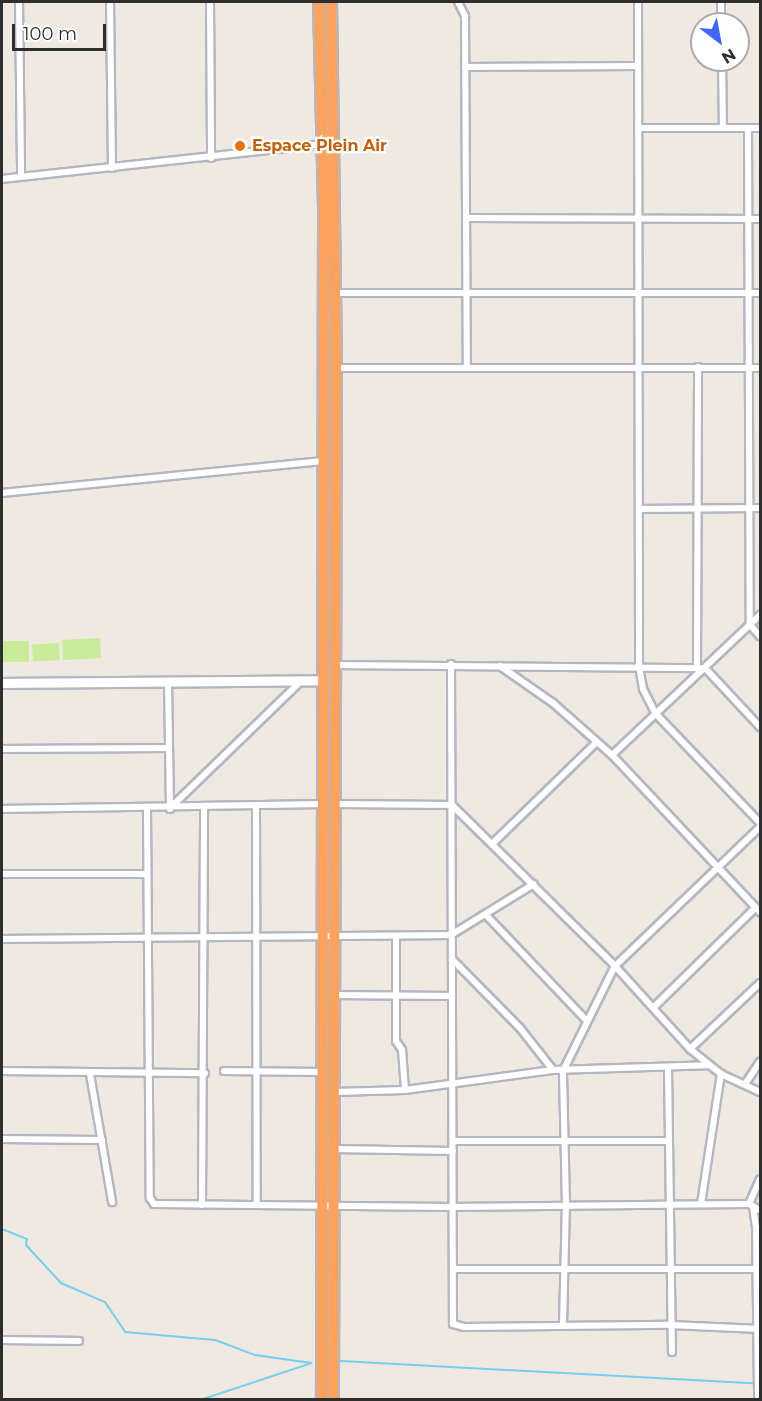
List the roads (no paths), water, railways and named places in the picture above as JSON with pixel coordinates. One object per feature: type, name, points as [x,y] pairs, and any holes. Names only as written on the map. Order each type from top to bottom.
[{"type":"highway","points":[[319,2],[323,293],[322,1400]]},
{"type":"highway","points":[[331,2],[336,368],[333,1400]]},
{"type":"street","points":[[19,2],[21,177]]},
{"type":"street","points":[[110,2],[112,168]]},
{"type":"street","points":[[210,2],[211,158]]},
{"type":"street","points":[[458,2],[465,16],[468,218],[467,367]]},
{"type":"street","points":[[562,1325],[566,1206],[563,1071],[615,966],[760,825],[656,714],[643,689],[639,666],[638,365],[641,220],[636,66],[638,2]]},
{"type":"street","points":[[465,67],[636,66]]},
{"type":"street","points":[[722,72],[723,128]]},
{"type":"street","points":[[638,128],[760,128]]},
{"type":"street","points":[[748,128],[750,625],[760,636]]},
{"type":"street","points":[[2,179],[333,143]]},
{"type":"street","points":[[468,218],[760,219]]},
{"type":"street","points":[[323,293],[760,293]]},
{"type":"street","points":[[336,368],[638,365],[760,368]]},
{"type":"street","points":[[698,367],[698,668]]},
{"type":"street","points":[[2,493],[322,461]]},
{"type":"street","points":[[639,509],[760,508]]},
{"type":"street","points":[[612,755],[760,615]]},
{"type":"street","points":[[452,664],[451,935],[455,1141],[452,1207],[453,1324],[464,1327],[671,1325],[758,1329]]},
{"type":"street","points":[[322,665],[452,664],[705,668],[760,727]]},
{"type":"street","points":[[500,666],[553,704],[612,755],[758,909],[653,1008]]},
{"type":"street","points":[[170,809],[302,680]]},
{"type":"street","points":[[2,682],[323,680]]},
{"type":"street","points":[[168,681],[170,809]]},
{"type":"street","points":[[492,844],[597,742]]},
{"type":"street","points":[[2,749],[169,748]]},
{"type":"street","points":[[2,809],[170,809],[323,804]]},
{"type":"street","points":[[336,804],[452,805],[615,966],[690,1049],[720,1074],[760,1092]]},
{"type":"street","points":[[256,805],[257,1205]]},
{"type":"street","points":[[202,1204],[205,1073],[204,808]]},
{"type":"street","points":[[147,809],[145,873],[151,1202],[161,1205],[321,1204],[452,1207],[701,1204],[751,1205],[760,1210]]},
{"type":"street","points":[[2,874],[145,873]]},
{"type":"street","points":[[2,939],[451,935],[487,916],[534,884]]},
{"type":"street","points":[[487,916],[587,1021]]},
{"type":"street","points":[[396,936],[396,1041],[402,1050],[405,1090]]},
{"type":"street","points":[[452,959],[520,1028],[553,1070]]},
{"type":"street","points":[[690,1049],[760,983]]},
{"type":"street","points":[[334,995],[452,996]]},
{"type":"street","points":[[745,1084],[760,1062]]},
{"type":"street","points":[[335,1092],[405,1090],[553,1070],[708,1065]]},
{"type":"street","points":[[668,1068],[669,1269],[672,1352]]},
{"type":"street","points":[[2,1071],[90,1074],[205,1073]]},
{"type":"street","points":[[224,1071],[322,1072]]},
{"type":"street","points":[[90,1074],[112,1202]]},
{"type":"street","points":[[701,1204],[720,1074]]},
{"type":"street","points":[[2,1138],[102,1140]]},
{"type":"street","points":[[455,1141],[669,1141]]},
{"type":"street","points":[[335,1149],[453,1151]]},
{"type":"street","points":[[758,1400],[759,1269],[751,1205],[760,1179]]},
{"type":"street","points":[[453,1269],[564,1271],[759,1269]]},
{"type":"street","points":[[2,1340],[79,1341]]},
{"type":"waterway","points":[[2,1229],[27,1239],[26,1245],[61,1283],[105,1302],[125,1332],[215,1340],[255,1355],[311,1363]]},
{"type":"waterway","points":[[341,1361],[752,1383]]},
{"type":"waterway","points":[[200,1400],[309,1364]]},
{"type":"place","name":"Espace Plein Air","points":[[240,146]]}]
